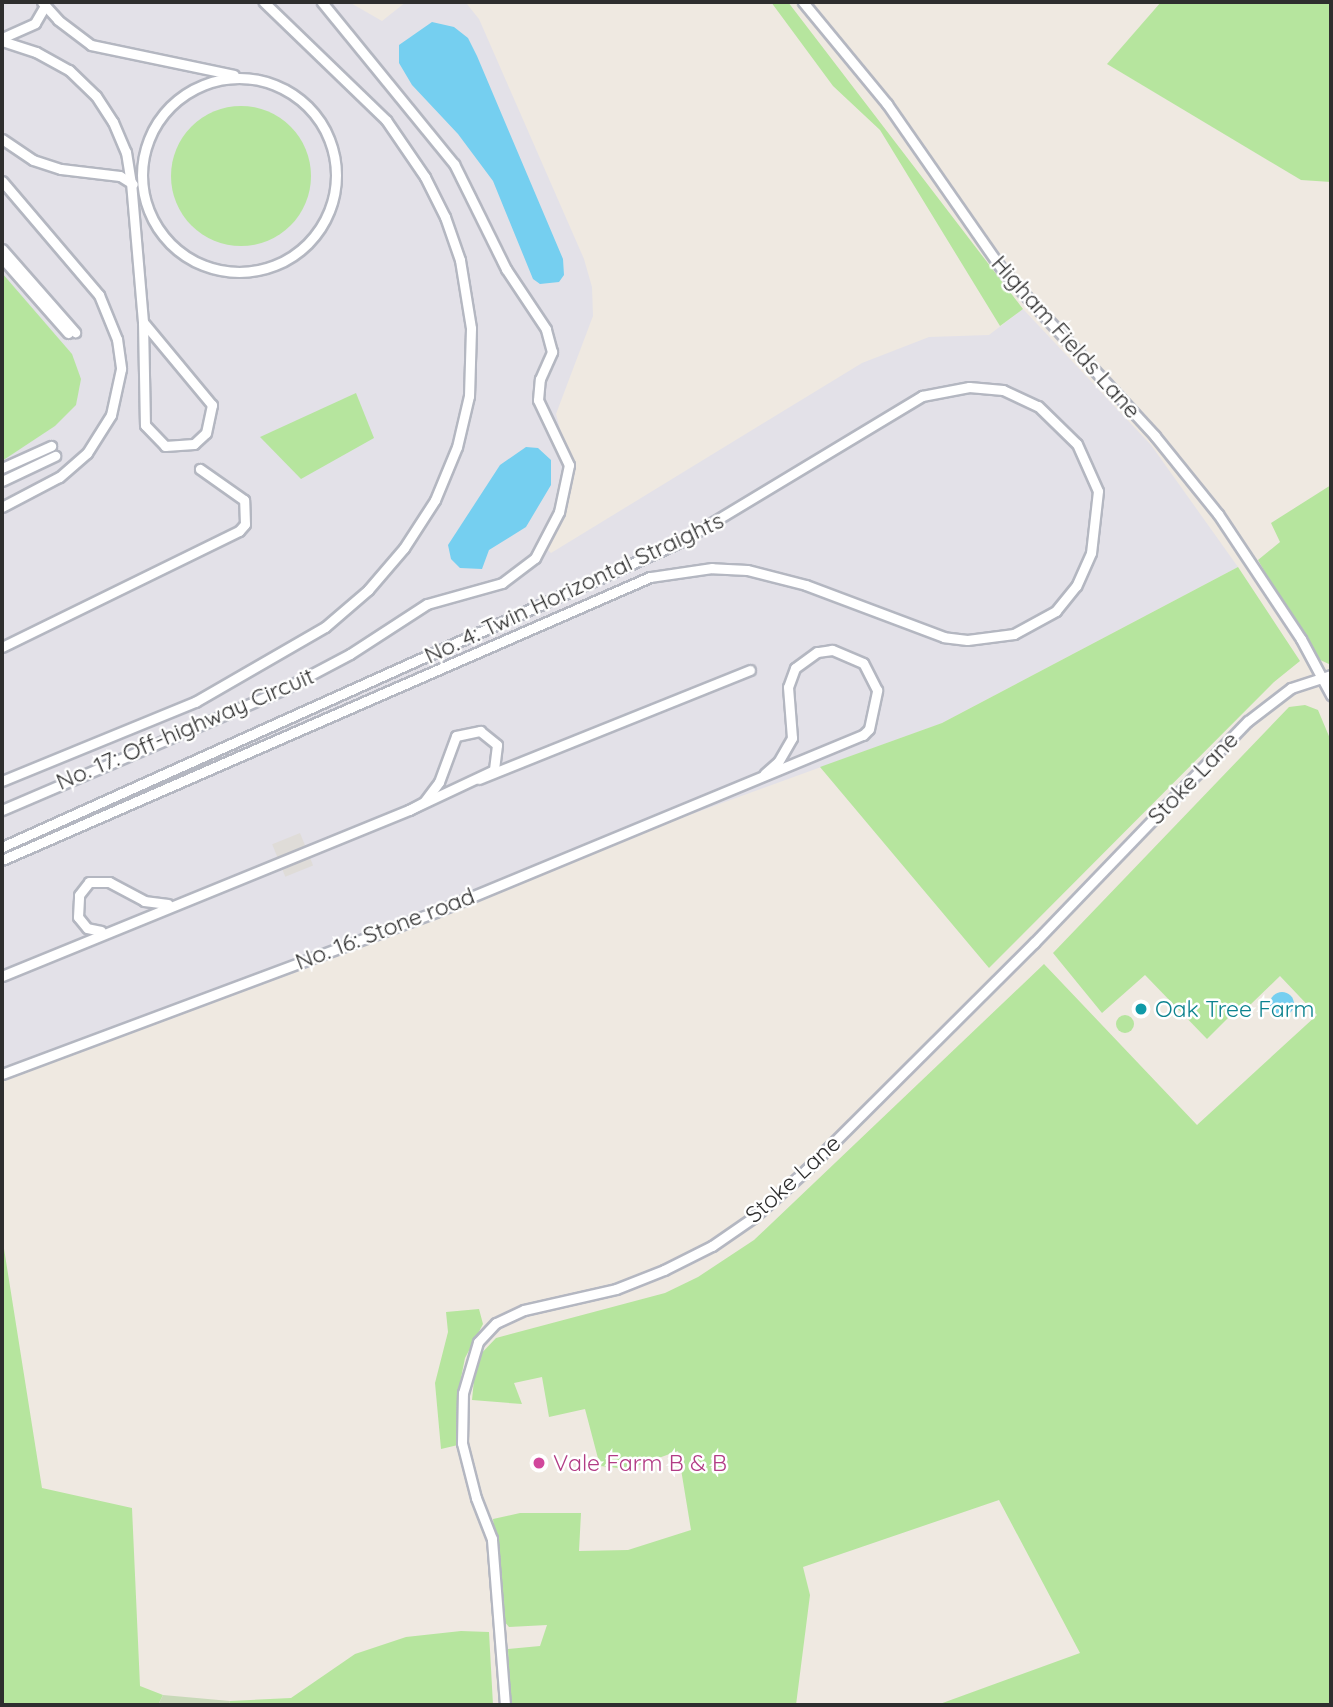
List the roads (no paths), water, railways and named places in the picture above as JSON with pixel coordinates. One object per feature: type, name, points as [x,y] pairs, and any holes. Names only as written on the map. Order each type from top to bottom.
[{"type":"street","points":[[2,781],[220,690],[325,628],[368,590],[404,548],[435,500],[457,447],[470,387],[471,328],[465,282],[445,217],[425,177],[386,120],[264,2]]},
{"type":"street","name":"No. 17: Off-highway Circuit","points":[[2,810],[282,690],[350,654],[427,604],[502,583],[535,558],[559,512],[569,465],[538,400],[540,379],[552,352],[546,329],[506,269],[454,164],[322,2]]},
{"type":"street","name":"Higham Fields Lane","points":[[803,2],[887,104],[1003,271],[1155,436],[1239,544],[1326,676],[1331,695]]},
{"type":"street","points":[[2,40],[35,23],[44,4],[91,45],[251,78],[284,88],[311,108],[329,137],[337,170],[334,192],[317,233],[296,254],[268,267],[239,272],[219,269],[182,253],[160,232],[131,182],[120,176],[61,169],[33,160],[2,139]]},
{"type":"street","points":[[2,40],[36,52],[69,70],[96,96],[126,152],[143,321],[145,425],[150,436],[165,446],[194,444],[210,424],[209,397],[143,321]]},
{"type":"street","points":[[146,205],[142,176],[146,146],[161,116],[186,93],[217,79],[251,78]]},
{"type":"street","points":[[2,181],[99,295],[113,322],[121,369],[111,415],[87,453],[59,477],[2,507]]},
{"type":"street","points":[[2,249],[73,334],[2,258]]},
{"type":"street","name":"No. 4: Twin Horizontal Straights","points":[[2,847],[680,542],[922,396],[970,387],[1003,390],[1030,402],[1077,444],[1098,491],[1091,553],[1076,586],[1056,611],[1014,634],[967,640],[944,637],[806,585],[747,570],[712,568],[650,577],[2,860]]},
{"type":"street","points":[[2,468],[51,446]]},
{"type":"street","points":[[2,481],[55,456]]},
{"type":"street","points":[[2,647],[239,531],[245,524],[244,499],[200,469]]},
{"type":"street","name":"No. 16: Stone road","points":[[2,1074],[435,912],[764,774],[869,729],[877,690],[863,663],[832,650],[817,652],[796,668],[788,687],[792,738],[778,762],[764,774]]},
{"type":"street","points":[[2,976],[750,670]]},
{"type":"street","name":"Stoke Lane","points":[[505,1705],[492,1539],[476,1498],[462,1443],[463,1393],[478,1342],[496,1323],[524,1310],[616,1289],[664,1270],[712,1246],[754,1217],[1025,952],[1248,721],[1291,688],[1326,676]]},
{"type":"street","points":[[409,810],[435,788],[452,742],[464,732],[486,733],[497,745],[496,767],[480,779]]},
{"type":"street","points":[[106,932],[87,928],[78,917],[79,895],[89,882],[109,882],[159,905],[196,895]]},
{"type":"water","points":[[432,22],[454,27],[468,38],[477,56],[563,259],[564,275],[559,282],[540,284],[533,279],[493,181],[458,134],[412,85],[399,63],[399,45]]},
{"type":"water","points":[[526,447],[538,448],[551,460],[551,485],[526,527],[489,550],[482,569],[460,568],[451,559],[448,545],[500,465]]},
{"type":"water","points":[[1282,992],[1293,999],[1294,1004],[1287,1015],[1282,1016],[1271,1009],[1270,1004],[1277,993]]},
{"type":"place","name":"Oak Tree Farm","points":[[1141,1009]]},
{"type":"place","name":"Vale Farm B & B","points":[[539,1463]]}]
